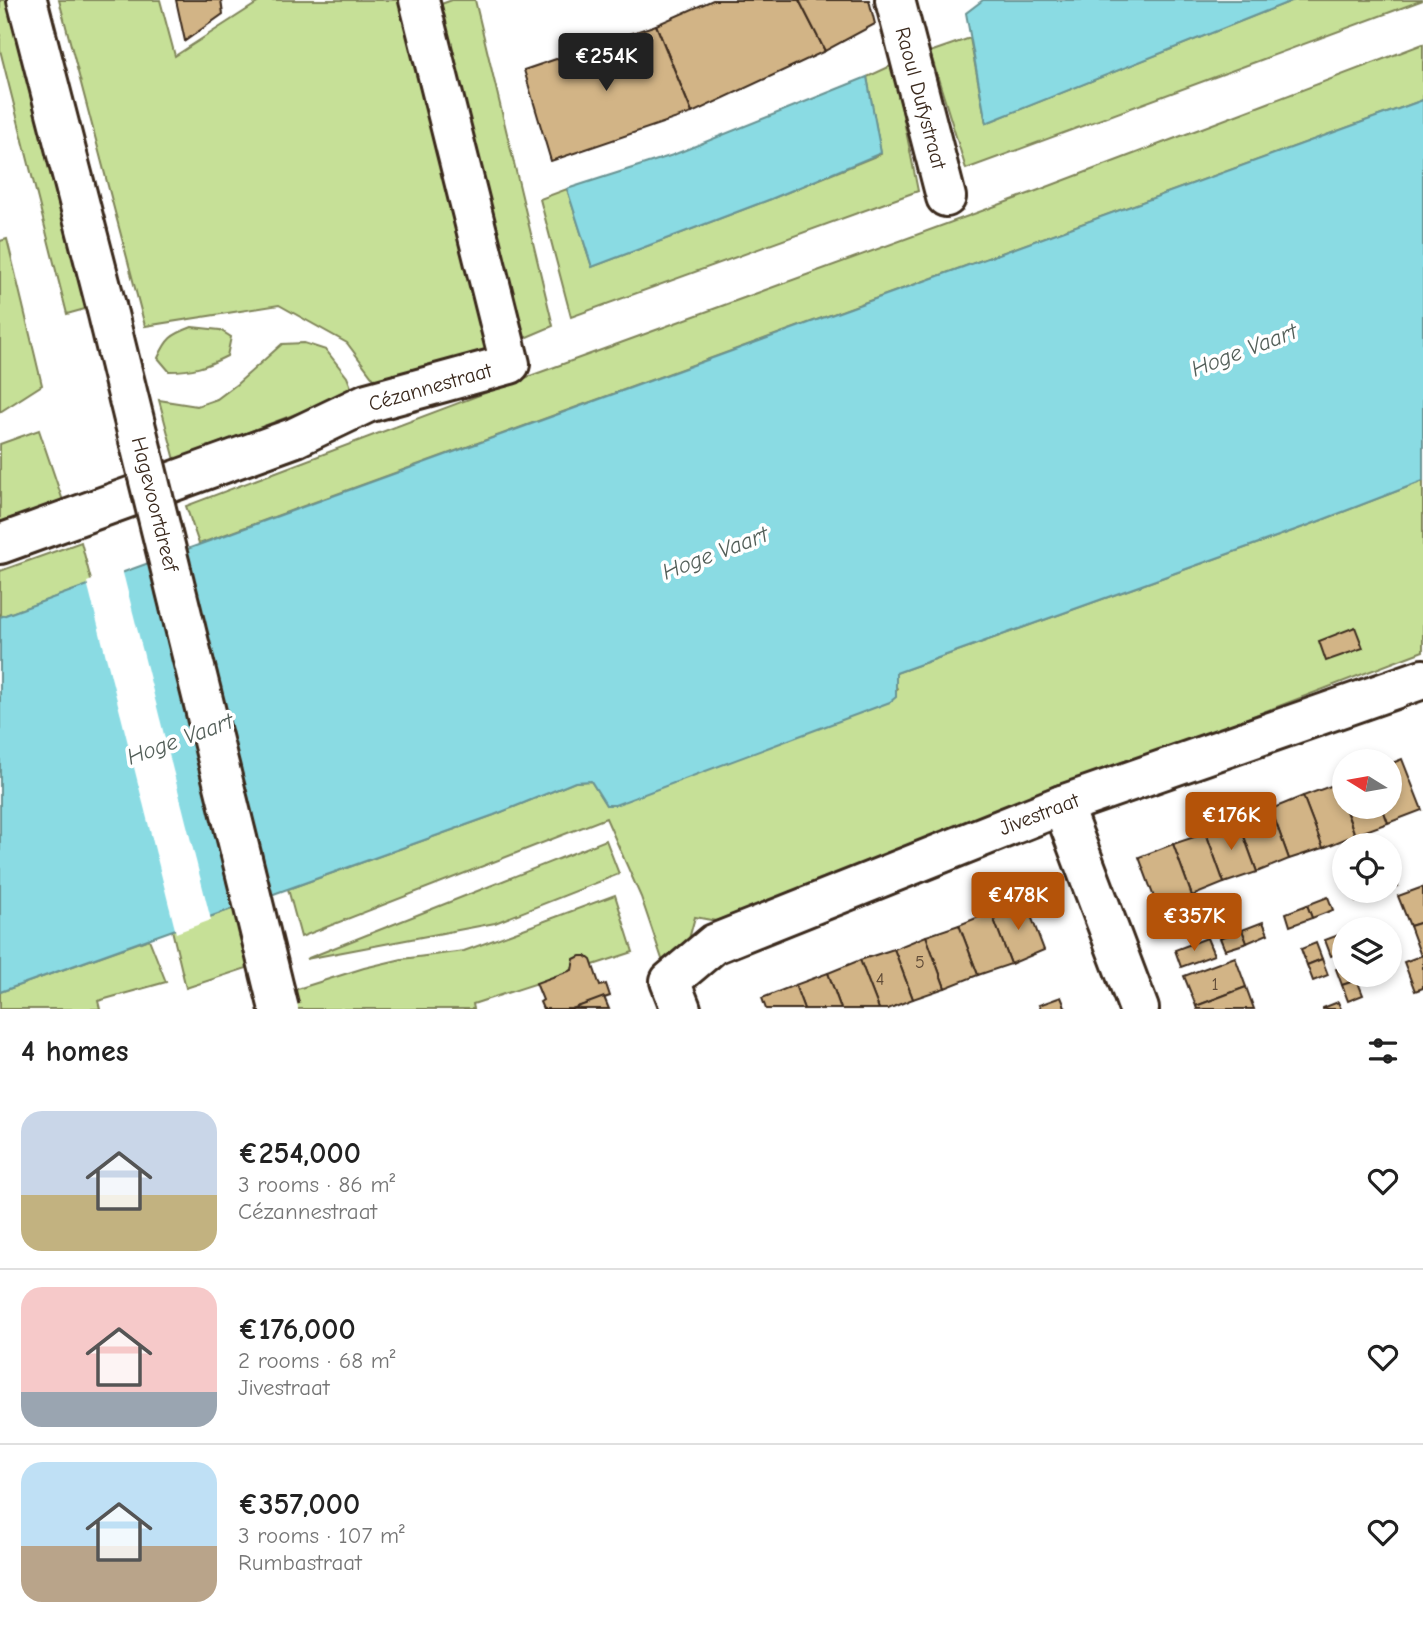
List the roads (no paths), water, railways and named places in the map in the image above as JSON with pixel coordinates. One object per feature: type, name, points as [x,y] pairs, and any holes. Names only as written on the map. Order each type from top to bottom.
[{"type":"street","name":"Hagevoortdreef","points":[[27,0],[106,306],[279,1009]]},
{"type":"street","name":"Cézannestraat","points":[[0,544],[296,437],[367,403],[510,364],[419,0]]},
{"type":"street","name":"Raoul Dufystraat","points":[[895,0],[946,197]]},
{"type":"street","name":"Jivestraat","points":[[676,995],[714,944],[1062,804],[1423,679]]},
{"type":"street","points":[[1062,804],[1139,1009]]},
{"type":"water","points":[[983,0],[1294,0],[986,123],[966,13]]},
{"type":"water","points":[[867,77],[881,153],[771,199],[592,267],[567,189],[673,155]]},
{"type":"water","name":"Hoge Vaart","points":[[1423,100],[1423,481],[1309,525],[896,673],[896,697],[890,702],[615,805],[606,805],[591,781],[575,782],[494,815],[0,992],[0,617]]}]
